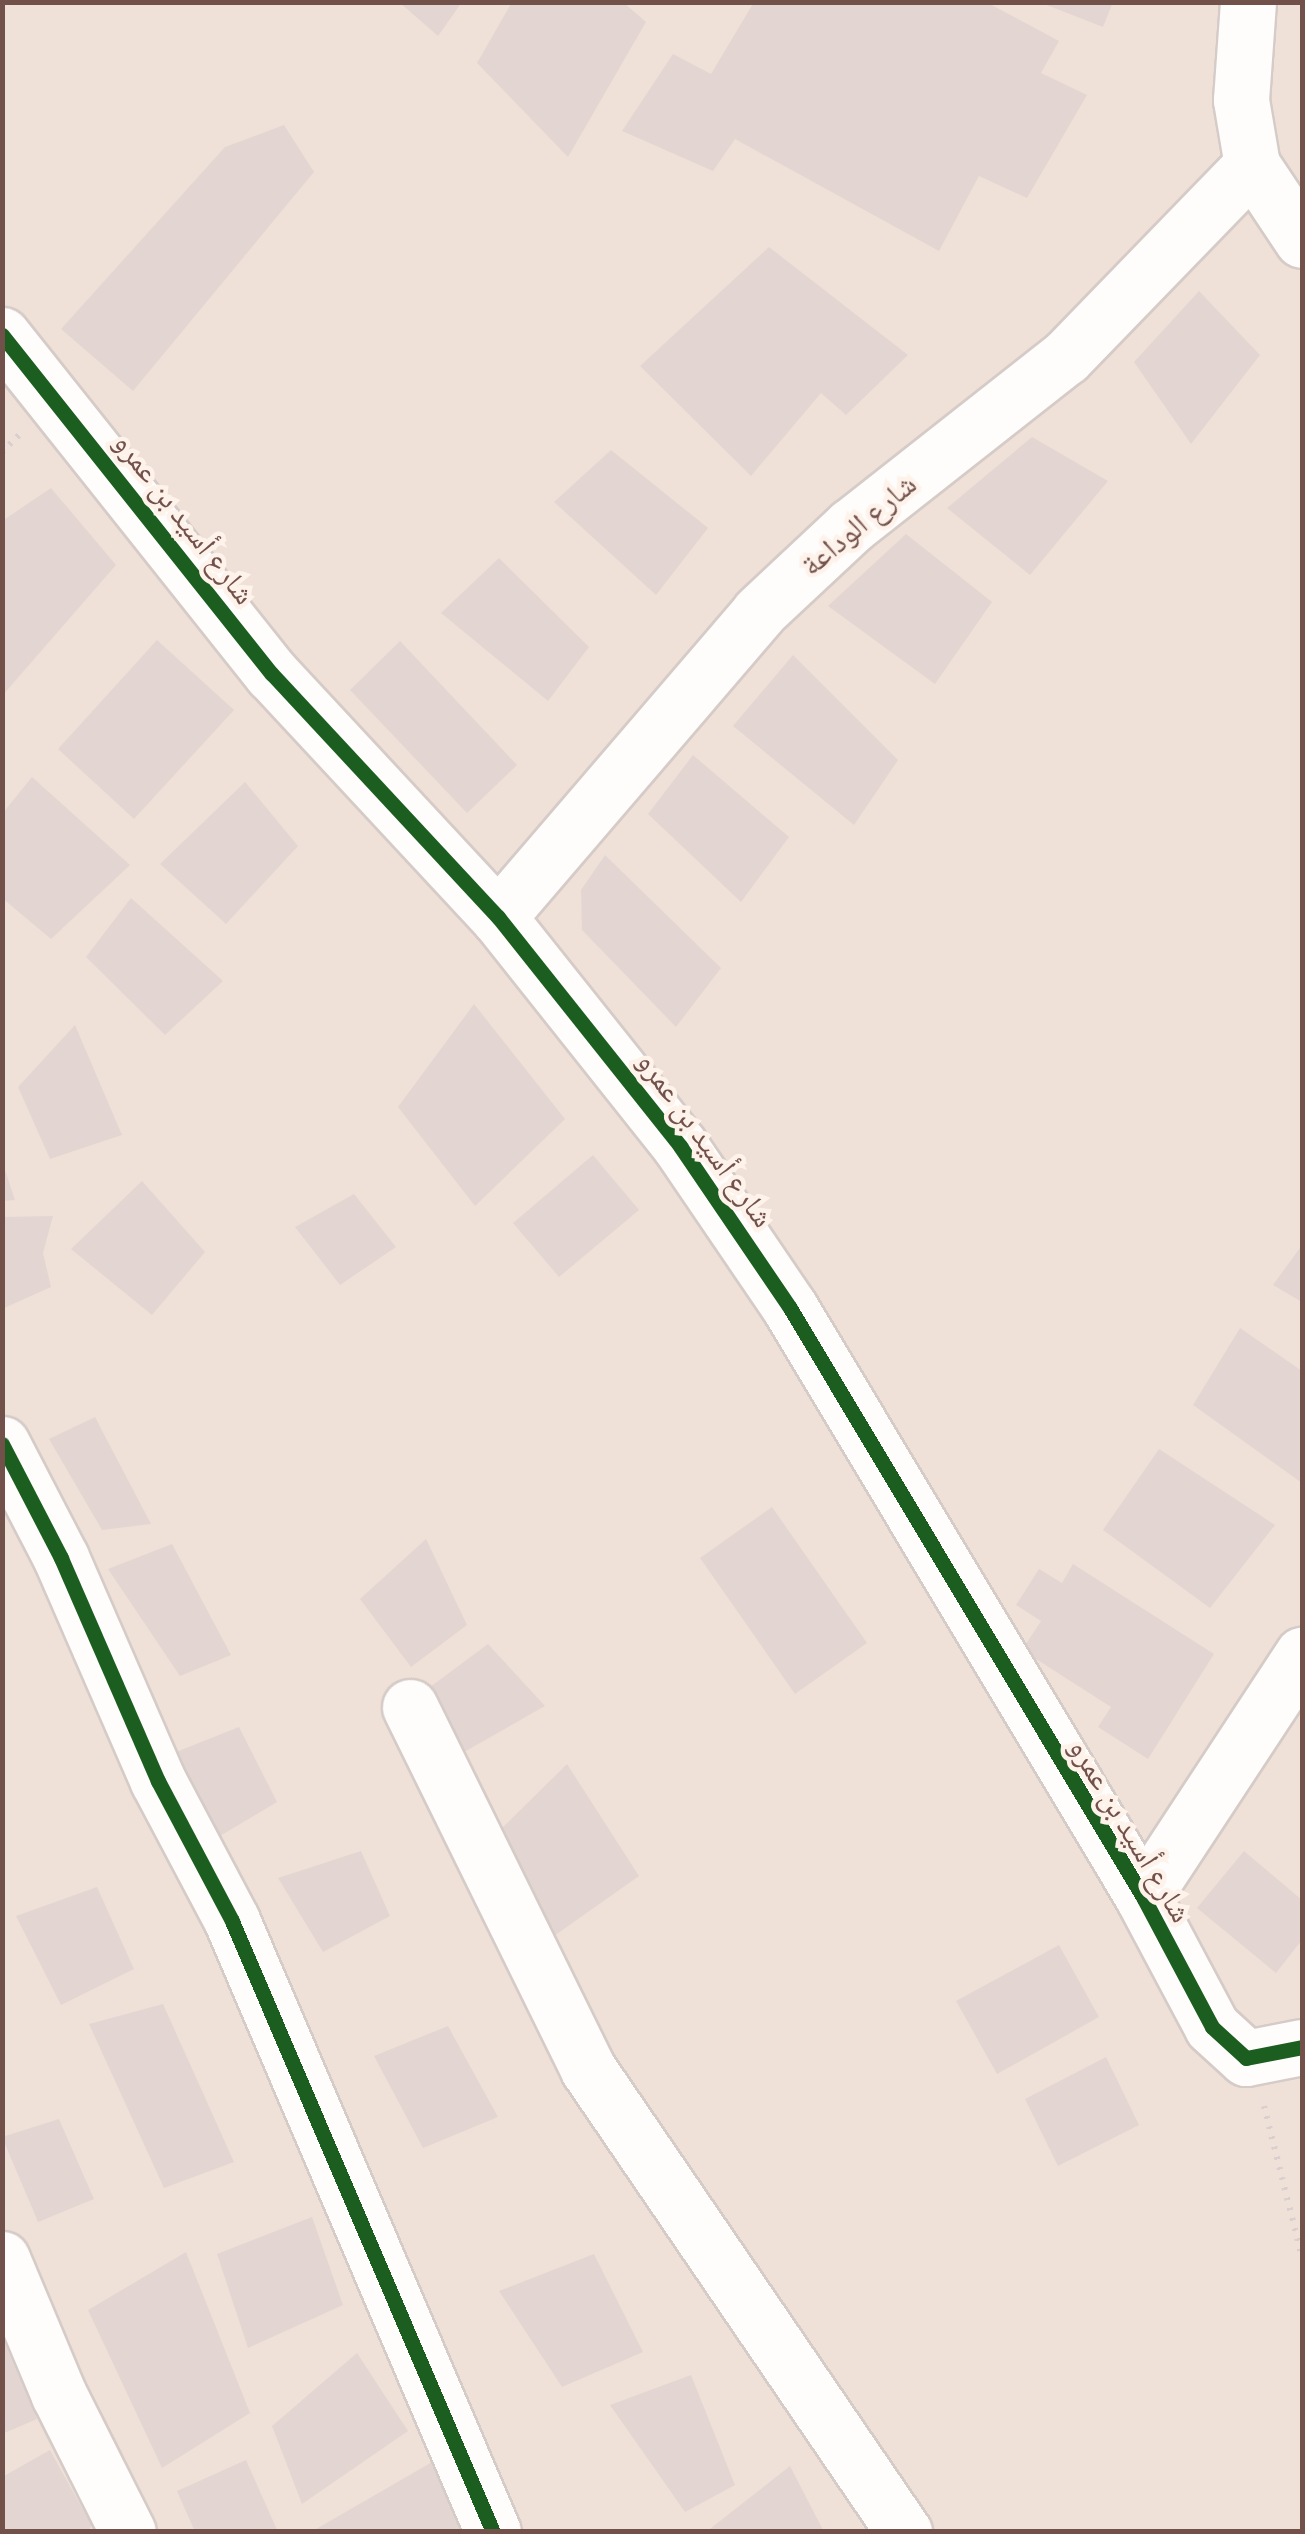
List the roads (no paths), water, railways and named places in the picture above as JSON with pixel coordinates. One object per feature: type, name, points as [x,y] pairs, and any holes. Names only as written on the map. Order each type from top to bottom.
[{"type":"street","points":[[1248,2],[1241,100],[1252,164],[1302,240]]},
{"type":"street","name":"شارع الوداعة","points":[[498,917],[771,600],[851,526],[1066,357],[1252,164]]},
{"type":"street","name":"شارع أسيد بن عمرو","points":[[2,335],[272,674],[498,917],[740,1229],[1143,1897],[1212,2027],[1246,2058],[1302,2048]]},
{"type":"street","points":[[2,1444],[61,1558],[151,1766],[232,1921],[494,2532]]},
{"type":"street","points":[[1143,1897],[1302,1655]]},
{"type":"street","points":[[410,1707],[588,2069],[904,2532]]},
{"type":"street","points":[[2,2259],[59,2396],[128,2532]]}]
